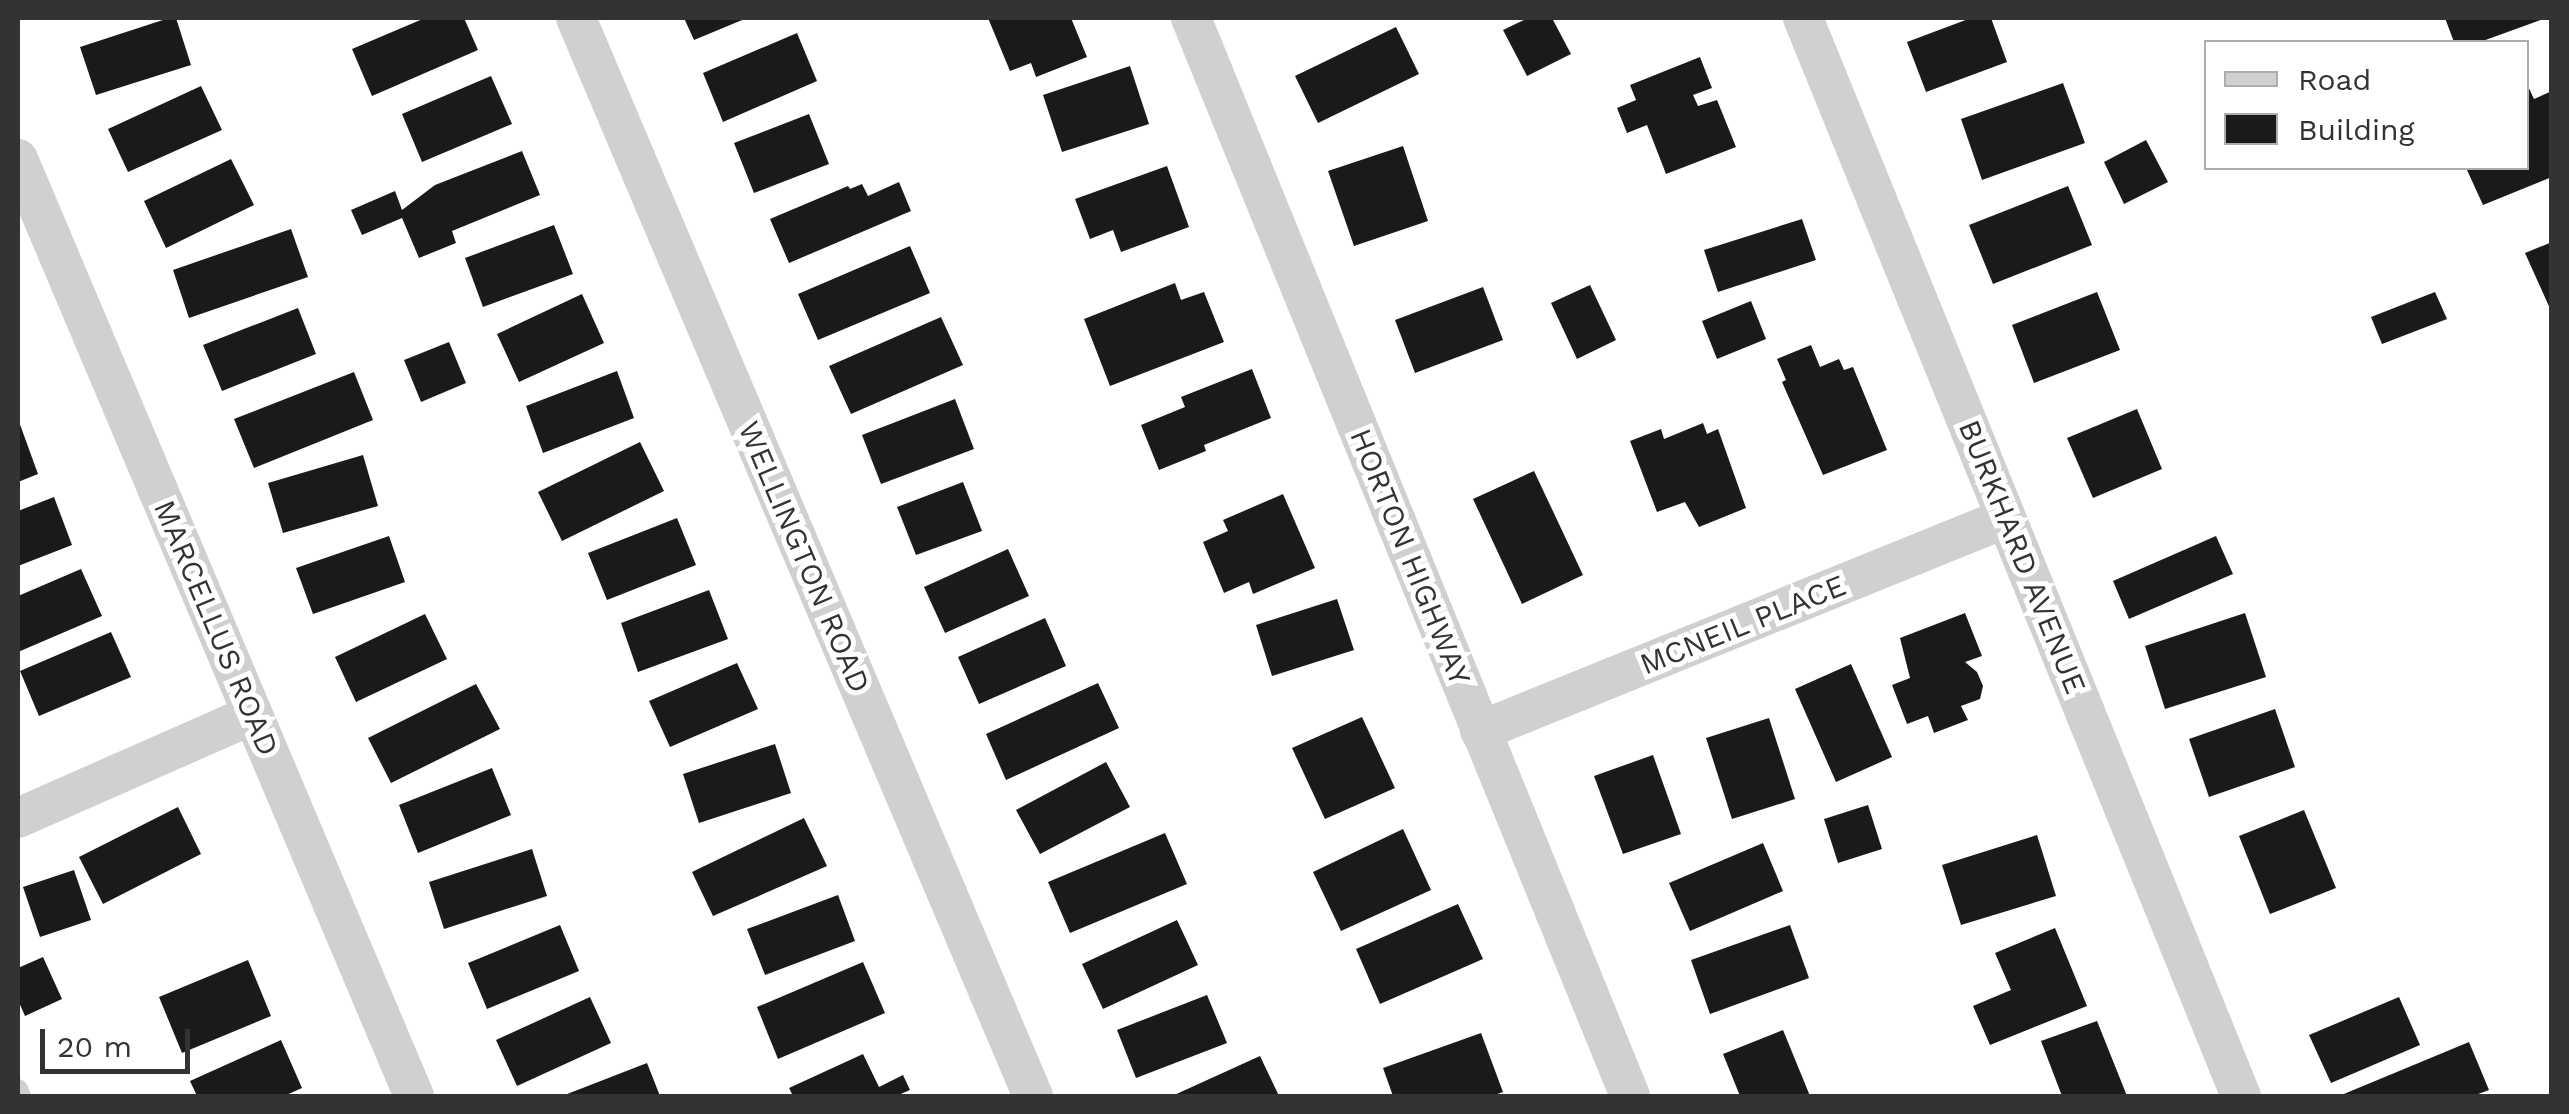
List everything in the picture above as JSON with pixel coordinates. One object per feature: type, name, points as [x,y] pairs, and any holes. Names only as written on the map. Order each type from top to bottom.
[{"type":"street","name":"WELLINGTON ROAD","points":[[576,18],[1032,1096]]},
{"type":"street","name":"HORTON HIGHWAY","points":[[1191,18],[1630,1096]]},
{"type":"street","name":"BURKHARD AVENUE","points":[[1803,18],[2241,1096]]},
{"type":"street","name":"MARCELLUS ROAD","points":[[18,159],[414,1096]]},
{"type":"street","name":"MCNEIL PLACE","points":[[1480,731],[2006,518]]},
{"type":"street","points":[[18,818],[252,715]]},
{"type":"lane","points":[[18,1089],[21,1096]]},
{"type":"building","points":[[176,18],[191,65],[96,95],[80,47]]},
{"type":"building","points":[[425,18],[464,18],[478,50],[372,96],[352,49]]},
{"type":"building","points":[[684,18],[747,18],[694,40]]},
{"type":"building","points":[[988,18],[1071,18],[1087,57],[1036,77],[1031,63],[1010,71]]},
{"type":"building","points":[[1528,18],[1552,18],[1571,54],[1527,76],[1503,30]]},
{"type":"building","points":[[1971,18],[1991,18],[2007,62],[1926,92],[1907,42]]},
{"type":"building","points":[[2445,18],[2546,18],[2486,40],[2453,40]]},
{"type":"building","points":[[1396,27],[1419,74],[1318,123],[1295,76]]},
{"type":"building","points":[[797,33],[817,81],[723,122],[703,73]]},
{"type":"building","points":[[1700,57],[1712,88],[1693,95],[1698,106],[1717,100],[1736,147],[1666,174],[1647,125],[1627,133],[1617,108],[1636,100],[1630,85]]},
{"type":"building","points":[[1130,66],[1149,124],[1062,152],[1043,95]]},
{"type":"building","points":[[491,76],[512,124],[422,162],[402,114]]},
{"type":"building","points":[[2063,83],[2085,143],[1982,180],[1961,119]]},
{"type":"building","points":[[201,86],[222,130],[128,172],[108,129]]},
{"type":"building","points":[[2529,88],[2534,99],[2552,91],[2552,177],[2483,205],[2467,170],[2529,170]]},
{"type":"building","points":[[809,114],[829,164],[754,193],[734,143]]},
{"type":"building","points":[[2146,140],[2168,182],[2124,204],[2104,162]]},
{"type":"building","points":[[1403,146],[1428,221],[1354,246],[1328,171]]},
{"type":"building","points":[[522,151],[540,195],[452,231],[456,243],[419,258],[402,218],[362,235],[351,210],[395,191],[402,210],[435,185]]},
{"type":"building","points":[[231,159],[254,205],[166,248],[144,201]]},
{"type":"building","points":[[1167,166],[1189,227],[1121,252],[1113,230],[1090,239],[1075,199]]},
{"type":"building","points":[[899,182],[911,211],[789,263],[770,219],[848,186],[850,189],[862,184],[868,196]]},
{"type":"building","points":[[2068,186],[2092,245],[1993,284],[1969,225]]},
{"type":"building","points":[[1802,219],[1816,260],[1718,292],[1704,250]]},
{"type":"building","points":[[554,225],[573,274],[483,307],[465,258]]},
{"type":"building","points":[[291,229],[308,277],[189,318],[173,270]]},
{"type":"building","points":[[2552,242],[2552,313],[2525,253]]},
{"type":"building","points":[[910,246],[930,293],[818,340],[798,294]]},
{"type":"building","points":[[1175,283],[1181,300],[1204,292],[1224,342],[1110,386],[1084,319]]},
{"type":"building","points":[[1590,285],[1616,340],[1577,359],[1551,303]]},
{"type":"building","points":[[1483,287],[1503,340],[1415,373],[1395,320]]},
{"type":"building","points":[[2097,292],[2120,350],[2034,383],[2012,325]]},
{"type":"building","points":[[2435,292],[2447,319],[2382,344],[2371,317]]},
{"type":"building","points":[[582,294],[604,343],[519,382],[497,334]]},
{"type":"building","points":[[1751,301],[1766,339],[1717,359],[1702,321]]},
{"type":"building","points":[[298,308],[316,354],[222,391],[203,345]]},
{"type":"building","points":[[941,317],[963,365],[851,414],[829,366]]},
{"type":"building","points":[[449,342],[466,383],[421,402],[404,360]]},
{"type":"building","points":[[1811,345],[1820,367],[1839,359],[1844,370],[1853,367],[1887,450],[1823,475],[1782,382],[1786,380],[1777,359]]},
{"type":"building","points":[[1252,369],[1271,418],[1204,445],[1206,451],[1159,470],[1141,425],[1185,407],[1181,397]]},
{"type":"building","points":[[617,371],[634,418],[543,453],[526,406]]},
{"type":"building","points":[[354,372],[373,420],[254,468],[234,419]]},
{"type":"building","points":[[955,399],[974,449],[881,484],[862,435]]},
{"type":"building","points":[[2137,409],[2162,469],[2093,498],[2067,438]]},
{"type":"building","points":[[18,419],[38,474],[18,482]]},
{"type":"building","points":[[1703,423],[1707,434],[1718,429],[1746,508],[1699,527],[1685,502],[1657,512],[1630,441],[1661,429],[1664,439]]},
{"type":"building","points":[[640,442],[664,491],[562,541],[538,492]]},
{"type":"building","points":[[363,455],[378,506],[283,533],[268,483]]},
{"type":"building","points":[[1534,471],[1583,575],[1522,604],[1473,499]]},
{"type":"building","points":[[963,482],[982,531],[916,555],[897,507]]},
{"type":"building","points":[[1283,494],[1315,568],[1253,594],[1249,582],[1224,593],[1203,542],[1228,531],[1223,520]]},
{"type":"building","points":[[54,497],[72,545],[18,566],[18,511]]},
{"type":"building","points":[[677,518],[696,565],[607,600],[588,553]]},
{"type":"building","points":[[389,536],[405,582],[313,614],[296,568]]},
{"type":"building","points":[[2216,536],[2233,574],[2129,619],[2113,581]]},
{"type":"building","points":[[1008,549],[1029,596],[945,633],[924,587]]},
{"type":"building","points":[[81,569],[102,616],[18,652],[18,596]]},
{"type":"building","points":[[709,590],[728,639],[638,672],[621,623]]},
{"type":"building","points":[[1337,599],[1354,650],[1272,676],[1256,625]]},
{"type":"building","points":[[1965,613],[1982,656],[1965,662],[1977,672],[1983,686],[1980,699],[1961,706],[1968,720],[1934,733],[1928,716],[1907,724],[1892,685],[1910,678],[1900,638]]},
{"type":"building","points":[[2245,613],[2266,677],[2165,709],[2145,646]]},
{"type":"building","points":[[425,614],[447,659],[356,702],[335,657]]},
{"type":"building","points":[[1045,618],[1066,666],[979,704],[958,657]]},
{"type":"building","points":[[111,632],[131,677],[39,716],[20,671]]},
{"type":"building","points":[[737,663],[758,709],[670,747],[649,701]]},
{"type":"building","points":[[1851,664],[1892,757],[1836,782],[1795,689]]},
{"type":"building","points":[[1098,683],[1119,728],[1006,780],[986,734]]},
{"type":"building","points":[[476,684],[500,729],[391,783],[368,738]]},
{"type":"building","points":[[2275,709],[2295,767],[2209,797],[2189,739]]},
{"type":"building","points":[[1362,717],[1395,788],[1325,819],[1292,748]]},
{"type":"building","points":[[1769,718],[1795,799],[1732,819],[1706,738]]},
{"type":"building","points":[[775,744],[791,793],[699,823],[683,774]]},
{"type":"building","points":[[1653,755],[1681,834],[1623,854],[1594,776]]},
{"type":"building","points":[[1106,762],[1130,807],[1040,854],[1016,810]]},
{"type":"building","points":[[492,768],[511,815],[418,853],[399,805]]},
{"type":"building","points":[[1868,805],[1882,849],[1838,863],[1824,819]]},
{"type":"building","points":[[178,807],[201,854],[103,904],[79,857]]},
{"type":"building","points":[[2304,810],[2336,888],[2270,914],[2239,836]]},
{"type":"building","points":[[804,818],[827,866],[713,916],[692,872]]},
{"type":"building","points":[[1403,829],[1431,890],[1341,931],[1313,872]]},
{"type":"building","points":[[1165,833],[1187,884],[1070,933],[1048,882]]},
{"type":"building","points":[[2037,835],[2056,896],[1961,925],[1942,865]]},
{"type":"building","points":[[1763,843],[1783,891],[1690,931],[1669,883]]},
{"type":"building","points":[[532,849],[547,896],[444,929],[429,882]]},
{"type":"building","points":[[74,870],[91,920],[40,937],[23,887]]},
{"type":"building","points":[[838,895],[855,941],[765,975],[747,929]]},
{"type":"building","points":[[1458,904],[1483,959],[1380,1004],[1356,949]]},
{"type":"building","points":[[1177,920],[1198,965],[1103,1009],[1082,964]]},
{"type":"building","points":[[560,925],[579,971],[487,1009],[468,963]]},
{"type":"building","points":[[1790,925],[1809,978],[1710,1014],[1691,960]]},
{"type":"building","points":[[2055,928],[2087,1006],[1990,1045],[1973,1006],[2011,990],[1995,953]]},
{"type":"building","points":[[43,957],[62,999],[25,1016],[18,1000],[18,968]]},
{"type":"building","points":[[248,960],[271,1016],[182,1053],[159,997]]},
{"type":"building","points":[[863,962],[885,1013],[778,1059],[757,1007]]},
{"type":"building","points":[[1207,995],[1227,1043],[1136,1078],[1117,1030]]},
{"type":"building","points":[[590,997],[611,1043],[517,1086],[496,1040]]},
{"type":"building","points":[[2399,997],[2420,1045],[2331,1083],[2309,1035]]},
{"type":"building","points":[[2097,1021],[2127,1096],[2062,1096],[2041,1041]]},
{"type":"building","points":[[1783,1030],[1810,1096],[1740,1096],[1723,1054]]},
{"type":"building","points":[[1481,1033],[1503,1092],[1492,1096],[1393,1096],[1383,1068]]},
{"type":"building","points":[[281,1040],[302,1088],[284,1096],[197,1096],[190,1081]]},
{"type":"building","points":[[2469,1042],[2489,1090],[2473,1096],[2339,1096]]},
{"type":"building","points":[[863,1054],[879,1087],[903,1075],[910,1090],[896,1096],[793,1096],[789,1088]]},
{"type":"building","points":[[1260,1056],[1279,1096],[1172,1096]]},
{"type":"building","points":[[647,1063],[660,1096],[562,1096]]}]
